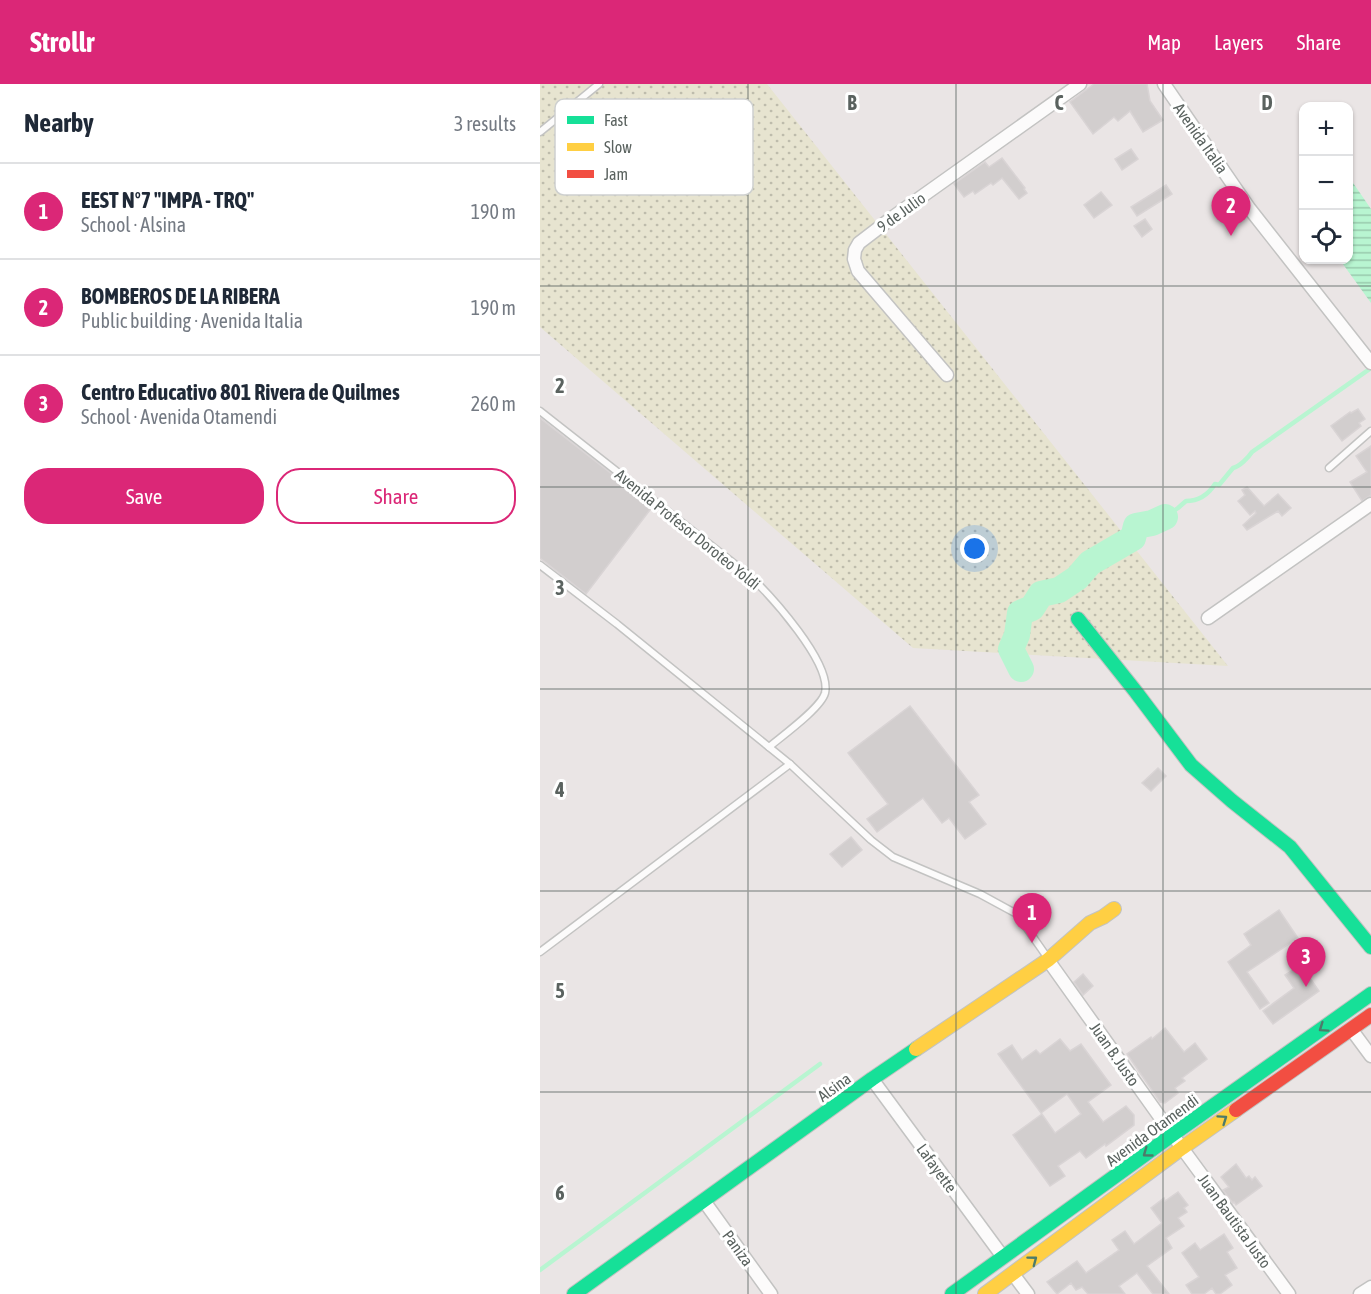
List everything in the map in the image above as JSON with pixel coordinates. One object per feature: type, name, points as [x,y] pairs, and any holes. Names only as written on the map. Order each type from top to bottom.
[{"type":"street","name":"9 de Julio","points":[[947,375],[858,271],[854,262],[855,250],[859,243],[893,217],[1080,84]]},
{"type":"street","name":"Avenida Italia","points":[[1164,84],[1249,208],[1369,360]]},
{"type":"street","points":[[1208,618],[1371,504]]},
{"type":"street","points":[[1078,619],[1191,765],[1290,847],[1371,947]]},
{"type":"street","name":"Alsina","points":[[574,1294],[872,1079],[1048,960],[1090,923],[1114,909]]},
{"type":"street","name":"Juan B. Justo","points":[[1048,960],[1182,1148]]},
{"type":"street","name":"Avenida Otamendi","points":[[952,1294],[1371,994]]},
{"type":"street","name":"Avenida Otamendi","points":[[985,1294],[1182,1148],[1371,1015]]},
{"type":"street","points":[[1351,1029],[1371,1056]]},
{"type":"street","name":"Lafayette","points":[[872,1079],[1003,1257]]},
{"type":"street","name":"Juan Bautista Justo","points":[[1182,1148],[1289,1294]]},
{"type":"street","name":"Paniza","points":[[704,1202],[771,1294]]},
{"type":"street","points":[[1013,1274],[1028,1294]]},
{"type":"street","points":[[1360,1294],[1371,1287]]},
{"type":"lane","points":[[581,99],[599,84]]},
{"type":"lane","points":[[540,132],[555,120]]},
{"type":"lane","name":"Avenida Profesor Doroteo Yoldi","points":[[540,411],[750,576],[808,644],[820,668],[825,693],[819,705],[769,747]]},
{"type":"lane","points":[[1329,468],[1371,431]]},
{"type":"lane","points":[[540,565],[790,764],[871,840],[893,857],[980,894],[1017,914],[1048,960]]},
{"type":"lane","points":[[540,952],[790,764]]},
{"type":"shaded area","points":[[540,84],[767,84],[1228,666],[913,648],[540,327]]},
{"type":"shaded area","points":[[1353,183],[1371,209],[1371,303],[1343,264],[1353,264]]},
{"type":"building","points":[[1094,84],[1147,84],[1150,101],[1163,120],[1143,132],[1130,111],[1118,121],[1114,117],[1093,134],[1070,102]]},
{"type":"building","points":[[1131,149],[1138,159],[1122,170],[1115,159]]},
{"type":"building","points":[[1002,158],[1025,188],[1027,193],[1019,199],[1002,178],[975,194],[973,191],[964,197],[954,184],[985,162],[989,167]]},
{"type":"building","points":[[1166,185],[1172,194],[1137,216],[1131,207]]},
{"type":"building","points":[[1101,192],[1112,205],[1094,218],[1084,205]]},
{"type":"building","points":[[1145,219],[1152,229],[1142,237],[1134,226]]},
{"type":"building","points":[[1358,409],[1365,419],[1359,423],[1361,426],[1342,441],[1331,426]]},
{"type":"building","points":[[540,418],[653,506],[586,594],[540,558]]},
{"type":"building","points":[[1371,446],[1371,495],[1362,501],[1350,482],[1367,472],[1356,456]]},
{"type":"building","points":[[1247,487],[1264,506],[1278,494],[1291,508],[1282,516],[1278,511],[1247,530],[1243,525],[1256,513],[1255,511],[1250,515],[1238,501],[1245,495],[1242,490]]},
{"type":"building","points":[[910,706],[979,795],[969,802],[986,824],[965,839],[949,818],[942,823],[923,798],[877,832],[867,819],[888,804],[848,753]]},
{"type":"building","points":[[1158,768],[1166,776],[1151,791],[1142,783]]},
{"type":"building","points":[[851,837],[862,850],[842,867],[830,854]]},
{"type":"building","points":[[1279,910],[1298,938],[1247,972],[1269,1003],[1260,1009],[1228,962],[1251,945],[1244,934]]},
{"type":"building","points":[[1301,965],[1319,991],[1273,1024],[1263,1011],[1294,988],[1285,975]]},
{"type":"building","points":[[1083,974],[1093,986],[1083,995],[1074,982]]},
{"type":"building","points":[[1165,1028],[1184,1052],[1195,1043],[1207,1059],[1182,1078],[1185,1081],[1175,1088],[1178,1093],[1165,1103],[1160,1102],[1127,1054]]},
{"type":"building","points":[[1060,1039],[1070,1051],[1081,1044],[1111,1085],[1088,1102],[1103,1122],[1126,1106],[1134,1115],[1134,1125],[1086,1158],[1080,1151],[1058,1166],[1065,1176],[1050,1186],[1013,1135],[1042,1114],[1055,1133],[1081,1114],[1067,1094],[1041,1113],[998,1054],[1012,1045],[1022,1060],[1036,1050],[1040,1054]]},
{"type":"building","points":[[1236,1164],[1246,1178],[1249,1176],[1252,1180],[1255,1177],[1262,1186],[1236,1205],[1223,1190],[1229,1187],[1221,1177]]},
{"type":"building","points":[[1178,1192],[1188,1205],[1184,1208],[1187,1212],[1178,1218],[1184,1226],[1166,1238],[1172,1248],[1147,1266],[1169,1294],[1153,1294],[1137,1273],[1119,1286],[1125,1294],[1088,1294],[1082,1287],[1076,1290],[1071,1283],[1057,1294],[1047,1282],[1077,1261],[1086,1273],[1119,1250],[1112,1240],[1125,1231],[1134,1244],[1162,1223],[1151,1208],[1164,1198],[1165,1201]]},
{"type":"building","points":[[1224,1234],[1233,1248],[1227,1252],[1237,1268],[1225,1275],[1232,1285],[1220,1294],[1216,1294],[1212,1288],[1204,1294],[1192,1294],[1186,1285],[1199,1277],[1182,1253],[1195,1243],[1200,1250]]},
{"type":"waterway","points":[[1165,517],[1186,501],[1199,499],[1215,484],[1219,485],[1233,468],[1244,462],[1252,452],[1371,368]]},
{"type":"waterway","points":[[1021,669],[1011,649],[1017,635],[1020,613],[1032,608],[1041,594],[1059,590],[1077,578],[1090,563],[1133,538],[1136,526],[1152,523],[1165,517]]},
{"type":"waterway","points":[[540,1270],[820,1064]]},
{"type":"traffic: fast","points":[[1078,619],[1191,765],[1290,847],[1371,947]]},
{"type":"traffic: fast","points":[[952,1294],[1371,994]]},
{"type":"traffic: fast","points":[[574,1294],[916,1049]]},
{"type":"traffic: slow","points":[[916,1049],[1048,960],[1090,923],[1114,909]]},
{"type":"traffic: slow","points":[[985,1294],[1236,1110]]},
{"type":"traffic: jam","points":[[1236,1110],[1371,1015]]},
{"type":"place","name":"BOMBEROS DE LA RIBERA","points":[[1231,236]]},
{"type":"place","name":"EEST N°7 \"IMPA - TRQ\"","points":[[1032,943]]},
{"type":"place","name":"Centro Educativo 801 Rivera de Quilmes","points":[[1306,987]]}]
